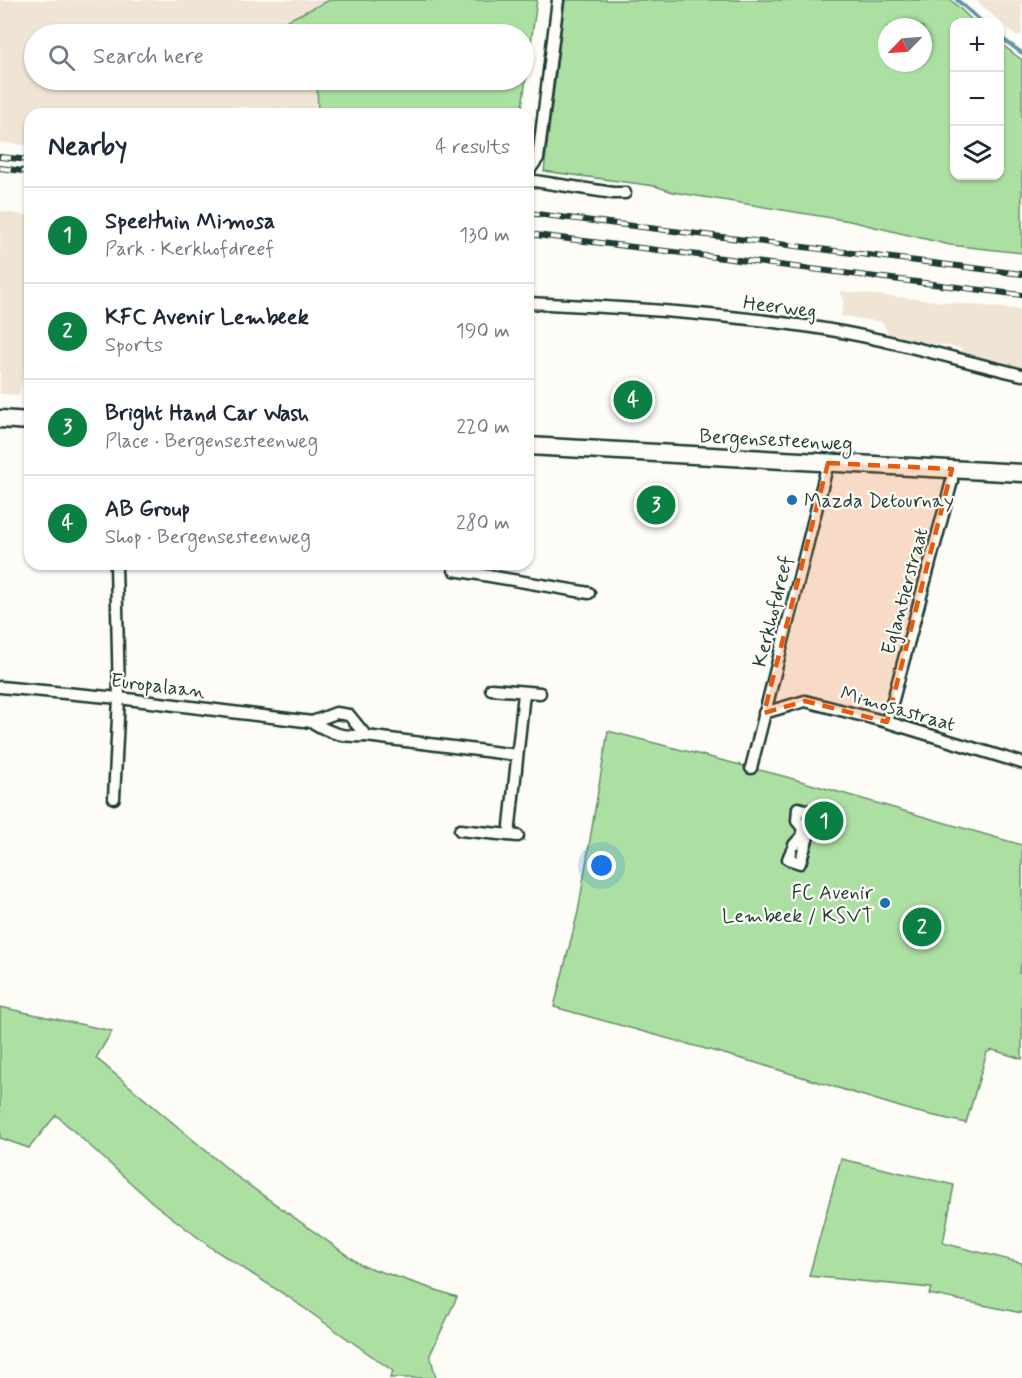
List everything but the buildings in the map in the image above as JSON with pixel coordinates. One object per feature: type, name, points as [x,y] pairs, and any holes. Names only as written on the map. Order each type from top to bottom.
[{"type":"main road","points":[[0,419],[24,421]]},
{"type":"main road","name":"Bergensesteenweg","points":[[534,446],[1022,472]]},
{"type":"street","points":[[534,164],[538,158],[558,0]]},
{"type":"street","points":[[534,181],[625,193]]},
{"type":"street","name":"Heerweg","points":[[534,303],[701,314],[806,326],[936,352],[959,361],[1022,375]]},
{"type":"street","name":"Kerkhofdreef","points":[[751,768],[828,463]]},
{"type":"street","name":"Eglantierstraat","points":[[887,722],[952,481],[952,469]]},
{"type":"street","points":[[114,798],[119,698],[116,570]]},
{"type":"street","points":[[454,570],[590,593]]},
{"type":"street","name":"Europalaan","points":[[0,687],[119,698],[312,722],[332,734],[348,737],[366,736],[517,755]]},
{"type":"street","points":[[490,689],[540,693]]},
{"type":"street","points":[[460,830],[513,835],[517,755],[524,693]]},
{"type":"street","name":"Mimosastraat","points":[[764,713],[805,701],[887,722],[1022,763]]},
{"type":"street","name":"Europalaan","points":[[312,722],[336,713],[349,715],[366,736]]},
{"type":"highlighted area","points":[[828,463],[952,469],[887,722],[805,701],[764,713]]},
{"type":"shaded area","points":[[0,0],[330,0],[280,24],[24,24],[24,90],[317,90],[318,108],[224,106],[218,108],[24,108],[24,145],[0,142]]},
{"type":"shaded area","points":[[976,0],[1022,0],[1022,34],[1016,36],[1004,25],[1004,18],[996,18]]},
{"type":"shaded area","points":[[0,211],[24,215],[24,372],[19,395],[0,394]]},
{"type":"shaded area","points":[[840,291],[1022,310],[1022,369],[962,357],[961,348],[901,339],[889,335],[882,322],[841,316],[844,300]]},
{"type":"green space","points":[[330,0],[537,0],[534,24],[279,24]]},
{"type":"green space","points":[[565,0],[951,0],[970,18],[950,18],[950,180],[1004,180],[1004,46],[1022,60],[1022,253],[950,245],[850,221],[673,192],[655,186],[544,171]]},
{"type":"green space","points":[[317,90],[524,90],[522,108],[318,108]]},
{"type":"green space","name":"FC Avenir Lembeek / KSVT","points":[[608,731],[783,776],[1022,845],[1022,961],[1019,973],[1022,974],[1022,1059],[993,1050],[987,1052],[966,1123],[913,1111],[753,1062],[554,1007],[578,912]]},
{"type":"green space","points":[[0,1007],[112,1031],[96,1058],[236,1176],[361,1265],[457,1297],[430,1355],[436,1378],[390,1378],[393,1371],[287,1296],[213,1249],[153,1203],[56,1115],[29,1148],[0,1138]]},
{"type":"green space","points":[[841,1159],[954,1185],[943,1243],[1022,1263],[1022,1313],[929,1294],[931,1288],[809,1276]]},
{"type":"waterway","points":[[957,0],[977,18]]},
{"type":"waterway","points":[[1004,40],[1022,53]]},
{"type":"railway","points":[[0,157],[24,159]]},
{"type":"railway","points":[[0,168],[24,171]]},
{"type":"railway","points":[[534,214],[1022,274]]},
{"type":"railway","points":[[534,235],[1022,295]]},
{"type":"place","name":"AB Group","points":[[633,400]]},
{"type":"place","name":"Mazda Detournay","points":[[792,500]]},
{"type":"place","name":"Bright Hand Car Wash","points":[[656,505]]},
{"type":"place","name":"Speeltuin Mimosa","points":[[824,821]]},
{"type":"place","name":"FC Avenir Lembeek / KSVT","points":[[885,903]]},
{"type":"place","name":"KFC Avenir Lembeek","points":[[922,927]]}]
